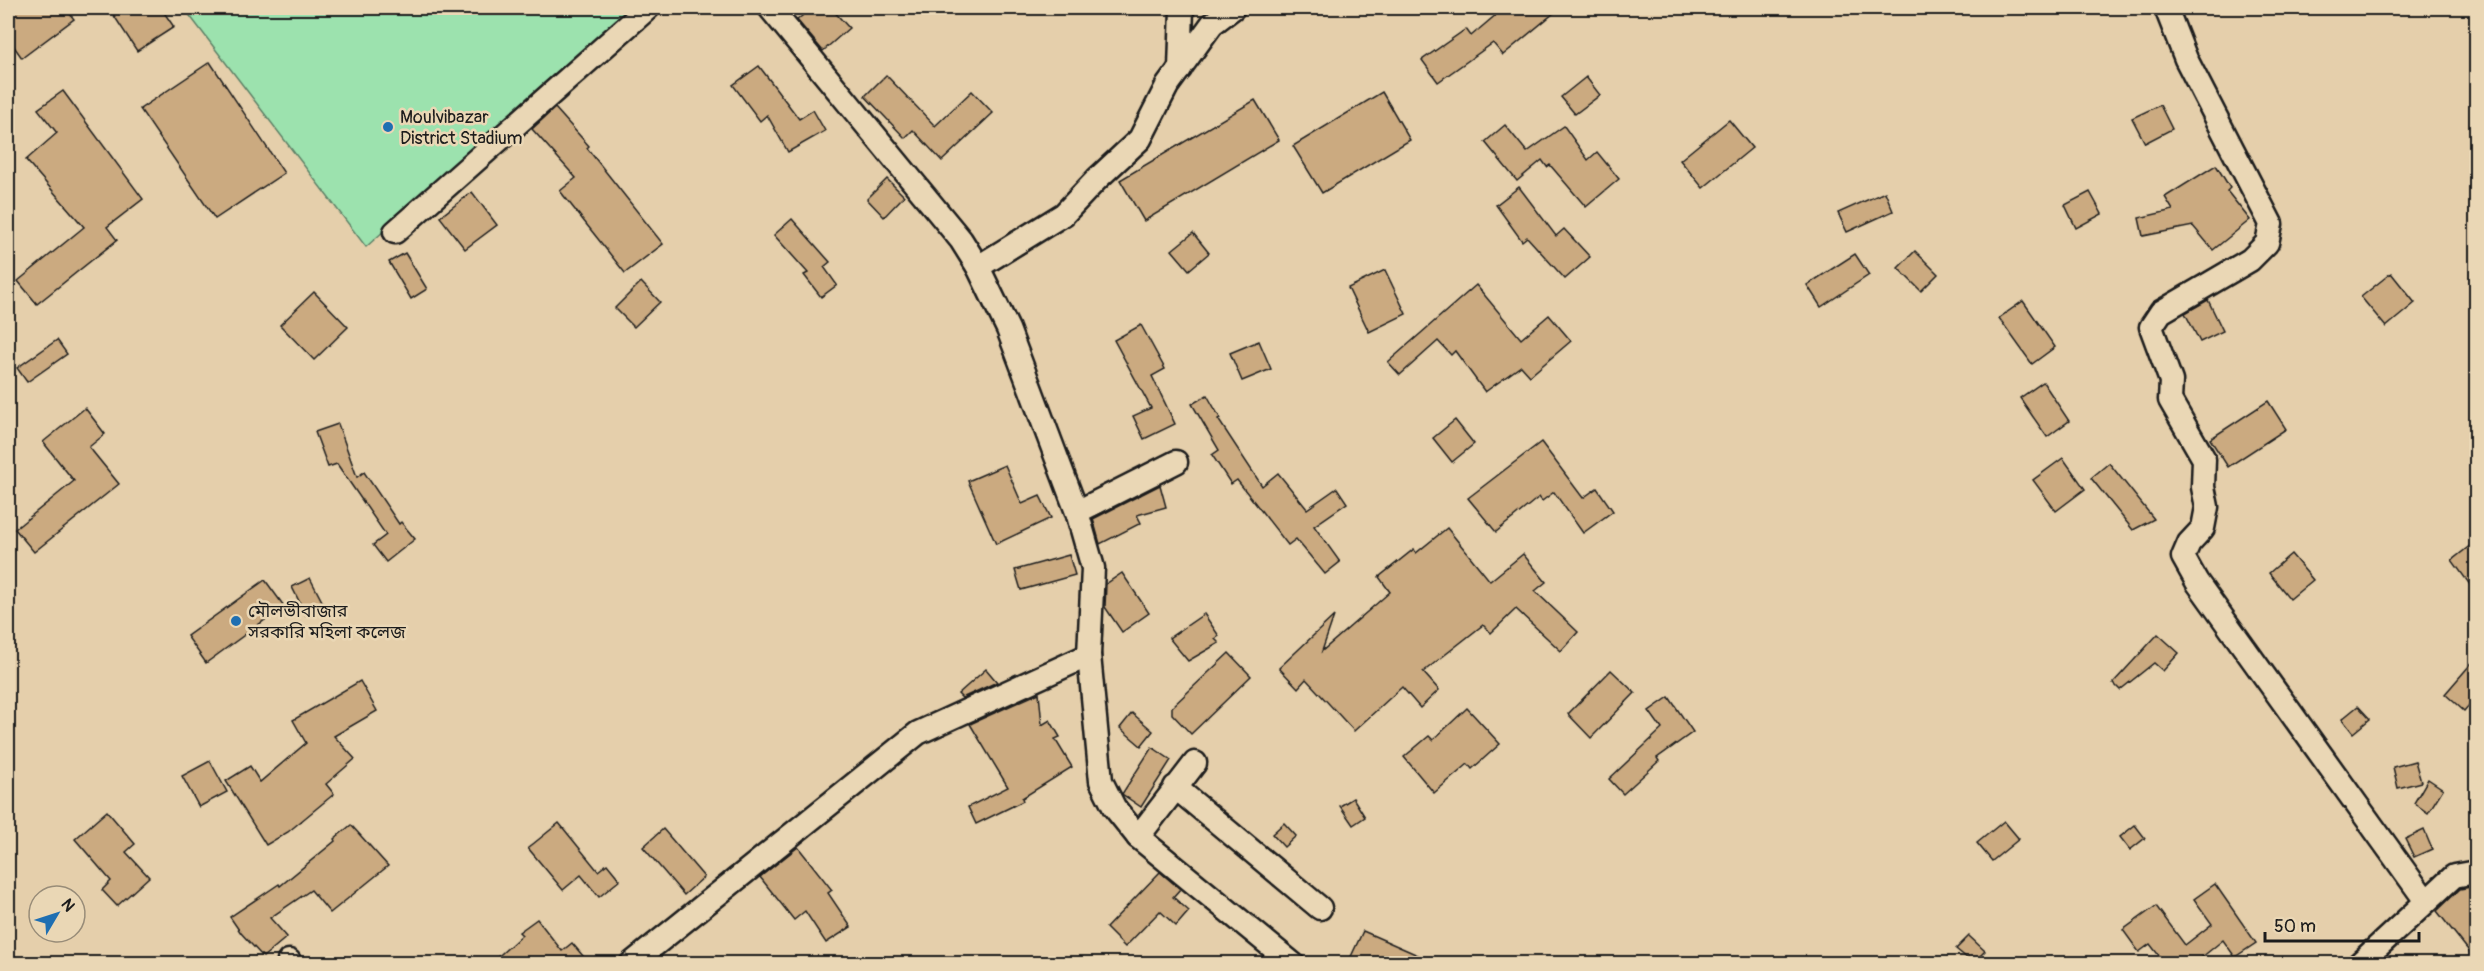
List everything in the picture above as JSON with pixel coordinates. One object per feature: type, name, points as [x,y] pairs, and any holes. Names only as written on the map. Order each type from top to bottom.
[{"type":"street","points":[[395,232],[648,8]]},
{"type":"street","points":[[770,8],[953,231],[978,267],[1008,329],[1077,512],[1093,568],[1089,655],[1101,781],[1114,807],[1138,837],[1293,963]]},
{"type":"street","points":[[1180,69],[1182,8]]},
{"type":"street","points":[[978,267],[1064,214],[1140,139],[1167,86],[1212,24],[1233,8]]},
{"type":"street","points":[[2166,8],[2186,58],[2271,224],[2266,243],[2250,260],[2160,312],[2151,327],[2171,381],[2170,400],[2204,459],[2203,487],[2207,507],[2203,528],[2189,543],[2183,557],[2197,582],[2426,901]]},
{"type":"street","points":[[1077,512],[1176,462]]},
{"type":"street","points":[[631,963],[918,733],[1089,655]]},
{"type":"street","points":[[1138,837],[1195,763]]},
{"type":"street","points":[[1175,787],[1320,908]]},
{"type":"street","points":[[2359,963],[2454,876],[2476,872]]},
{"type":"green space","name":"Moulvibazar District Stadium","points":[[184,8],[634,8],[366,247]]},
{"type":"building","points":[[8,8],[65,8],[74,19],[22,58],[8,38]]},
{"type":"building","points":[[109,8],[161,8],[174,27],[137,51]]},
{"type":"building","points":[[812,8],[831,8],[849,28],[823,51],[797,20]]},
{"type":"building","points":[[1504,8],[1560,8],[1503,55],[1493,43],[1438,82],[1422,60],[1466,29],[1471,36]]},
{"type":"building","points":[[210,62],[284,173],[215,219],[140,109]]},
{"type":"building","points":[[759,66],[799,119],[813,110],[825,131],[788,152],[767,115],[760,121],[733,85]]},
{"type":"building","points":[[886,75],[935,126],[972,91],[993,113],[942,161],[913,130],[905,138],[865,96]]},
{"type":"building","points":[[1586,77],[1600,95],[1575,114],[1561,97]]},
{"type":"building","points":[[63,91],[143,199],[107,227],[117,240],[37,304],[18,281],[84,227],[26,160],[57,133],[38,109]]},
{"type":"building","points":[[1382,92],[1410,140],[1322,193],[1293,146]]},
{"type":"building","points":[[1255,100],[1279,140],[1144,221],[1120,180]]},
{"type":"building","points":[[2160,105],[2172,129],[2145,143],[2132,118]]},
{"type":"building","points":[[555,108],[589,146],[587,148],[663,244],[625,273],[560,191],[576,178],[532,129]]},
{"type":"building","points":[[1729,120],[1752,148],[1703,188],[1680,160]]},
{"type":"building","points":[[1505,125],[1527,152],[1564,126],[1588,160],[1597,152],[1619,179],[1586,207],[1550,165],[1547,167],[1542,160],[1517,181],[1485,142]]},
{"type":"building","points":[[2216,165],[2230,188],[2227,191],[2250,220],[2213,250],[2193,226],[2143,236],[2139,218],[2173,210],[2165,197]]},
{"type":"building","points":[[887,179],[904,196],[884,217],[867,199]]},
{"type":"building","points":[[1519,187],[1556,236],[1564,229],[1590,257],[1565,279],[1527,237],[1522,241],[1496,205]]},
{"type":"building","points":[[472,192],[497,225],[465,249],[440,217]]},
{"type":"building","points":[[1885,192],[1893,211],[1847,232],[1838,213]]},
{"type":"building","points":[[2090,192],[2102,214],[2076,228],[2065,205]]},
{"type":"building","points":[[792,219],[830,262],[824,267],[837,285],[821,297],[804,275],[808,273],[774,235]]},
{"type":"building","points":[[1193,233],[1209,253],[1189,270],[1172,250]]},
{"type":"building","points":[[1915,251],[1938,274],[1921,291],[1898,268]]},
{"type":"building","points":[[405,253],[427,289],[411,299],[389,262]]},
{"type":"building","points":[[1855,254],[1869,275],[1821,307],[1807,285]]},
{"type":"building","points":[[1385,270],[1406,314],[1369,332],[1348,288]]},
{"type":"building","points":[[2391,273],[2415,303],[2386,327],[2361,297]]},
{"type":"building","points":[[641,282],[660,302],[634,327],[615,308]]},
{"type":"building","points":[[1476,285],[1521,339],[1549,315],[1571,341],[1530,376],[1521,366],[1485,392],[1455,351],[1451,355],[1438,341],[1400,375],[1388,362]]},
{"type":"building","points":[[314,292],[348,327],[314,360],[280,325]]},
{"type":"building","points":[[2208,300],[2223,331],[2200,342],[2185,313]]},
{"type":"building","points":[[2023,301],[2055,347],[2032,364],[1999,318]]},
{"type":"building","points":[[1141,325],[1165,369],[1152,376],[1175,424],[1144,439],[1133,416],[1151,408],[1114,340]]},
{"type":"building","points":[[57,340],[67,354],[27,382],[17,368]]},
{"type":"building","points":[[1259,341],[1271,369],[1242,381],[1230,353]]},
{"type":"building","points":[[2043,382],[2069,421],[2047,437],[2020,398]]},
{"type":"building","points":[[1207,395],[1220,418],[1218,419],[1262,486],[1278,473],[1307,509],[1337,488],[1347,503],[1314,526],[1340,562],[1325,574],[1296,539],[1288,545],[1237,480],[1231,484],[1212,455],[1219,450],[1192,404]]},
{"type":"building","points":[[2268,401],[2286,429],[2228,467],[2210,439]]},
{"type":"building","points":[[85,408],[105,434],[89,447],[119,484],[34,552],[15,529],[74,481],[43,442]]},
{"type":"building","points":[[1455,420],[1474,444],[1452,462],[1433,438]]},
{"type":"building","points":[[338,424],[357,477],[364,472],[399,524],[401,522],[415,539],[386,562],[373,545],[386,535],[337,464],[328,467],[315,432]]},
{"type":"building","points":[[1541,442],[1583,498],[1597,488],[1613,511],[1583,533],[1554,492],[1542,501],[1539,497],[1496,532],[1468,498]]},
{"type":"building","points":[[2063,458],[2085,489],[2056,511],[2033,480]]},
{"type":"building","points":[[2109,463],[2154,519],[2133,530],[2091,478]]},
{"type":"building","points":[[1005,465],[1022,504],[1040,496],[1051,518],[996,544],[968,481]]},
{"type":"building","points":[[1160,485],[1166,507],[1137,515],[1141,523],[1100,544],[1093,519]]},
{"type":"building","points":[[1447,528],[1490,581],[1523,554],[1546,582],[1535,591],[1578,632],[1561,651],[1516,609],[1491,633],[1483,625],[1423,672],[1439,690],[1420,708],[1402,687],[1354,731],[1306,679],[1298,688],[1279,668],[1334,616],[1322,651],[1390,592],[1379,577],[1414,549],[1416,553]]},
{"type":"building","points":[[2476,541],[2476,593],[2452,560]]},
{"type":"building","points":[[2291,554],[2313,580],[2290,599],[2269,573]]},
{"type":"building","points":[[1069,555],[1075,575],[1021,590],[1015,570]]},
{"type":"building","points":[[1122,573],[1149,613],[1122,632],[1105,607],[1106,584]]},
{"type":"building","name":"মৌলভীবাজার সরকারি মহিলা কলেজ","points":[[310,578],[324,605],[306,615],[292,587]]},
{"type":"building","name":"মৌলভীবাজার সরকারি মহিলা কলেজ","points":[[265,580],[284,606],[206,663],[187,636]]},
{"type":"building","points":[[1204,614],[1219,636],[1215,639],[1219,643],[1188,661],[1169,638]]},
{"type":"building","points":[[2158,634],[2179,653],[2163,671],[2154,663],[2120,690],[2113,683]]},
{"type":"building","points":[[1229,653],[1251,676],[1191,734],[1172,714],[1172,707]]},
{"type":"building","points":[[2476,658],[2476,697],[2464,711],[2445,694]]},
{"type":"building","points":[[986,669],[997,682],[962,698],[958,694]]},
{"type":"building","points":[[1611,670],[1635,693],[1591,738],[1568,714]]},
{"type":"building","points":[[360,681],[377,711],[334,736],[355,759],[326,784],[334,794],[288,832],[266,845],[226,781],[250,766],[260,782],[306,743],[293,720]]},
{"type":"building","points":[[1039,693],[1042,725],[1050,720],[1060,737],[1055,739],[1072,767],[1022,798],[1023,801],[976,824],[968,807],[1008,787],[970,724]]},
{"type":"building","points":[[1669,697],[1693,732],[1657,758],[1659,761],[1623,794],[1609,779],[1662,729],[1649,711]]},
{"type":"building","points":[[2358,706],[2370,719],[2353,733],[2342,719]]},
{"type":"building","points":[[1467,708],[1500,744],[1472,769],[1468,764],[1434,793],[1404,757],[1429,736],[1433,740]]},
{"type":"building","points":[[1132,713],[1153,731],[1141,746],[1120,728]]},
{"type":"building","points":[[1152,747],[1171,760],[1141,807],[1122,794]]},
{"type":"building","points":[[210,761],[227,792],[199,807],[182,776]]},
{"type":"building","points":[[2415,761],[2421,782],[2398,788],[2393,767]]},
{"type":"building","points":[[2428,779],[2443,789],[2428,813],[2414,803]]},
{"type":"building","points":[[1353,798],[1365,817],[1353,825],[1340,806]]},
{"type":"building","points":[[107,811],[135,844],[126,852],[149,877],[117,906],[102,890],[111,881],[75,839]]},
{"type":"building","points":[[2004,821],[2019,839],[1992,861],[1977,843]]},
{"type":"building","points":[[559,823],[598,871],[607,864],[620,880],[599,897],[581,875],[563,890],[528,848]]},
{"type":"building","points":[[1284,823],[1296,836],[1284,847],[1272,834]]},
{"type":"building","points":[[351,825],[388,866],[330,913],[311,890],[270,918],[287,937],[263,957],[230,917],[279,884],[280,886]]},
{"type":"building","points":[[2135,825],[2145,838],[2130,850],[2120,837]]},
{"type":"building","points":[[663,829],[704,877],[684,895],[643,847]]},
{"type":"building","points":[[2424,830],[2432,849],[2414,857],[2405,839]]},
{"type":"building","points":[[798,847],[832,890],[828,893],[851,927],[826,943],[805,911],[794,920],[760,877]]},
{"type":"building","points":[[1160,872],[1180,889],[1173,897],[1189,911],[1176,926],[1160,911],[1125,947],[1106,928]]},
{"type":"building","points":[[2215,884],[2256,943],[2235,957],[2223,940],[2196,962],[2198,963],[2162,963],[2164,962],[2150,944],[2139,952],[2123,930],[2156,906],[2185,945],[2212,924],[2194,899]]},
{"type":"building","points":[[2476,886],[2476,960],[2437,911],[2460,889]]},
{"type":"building","points":[[537,919],[562,951],[572,943],[589,963],[491,963],[522,935],[519,932]]},
{"type":"building","points":[[1363,931],[1436,963],[1348,963]]},
{"type":"building","points":[[1969,936],[1985,951],[1973,963],[1956,949]]},
{"type":"place","name":"Moulvibazar District Stadium","points":[[388,127]]},
{"type":"place","name":"মৌলভীবাজার সরকারি মহিলা কলেজ","points":[[236,621]]}]
